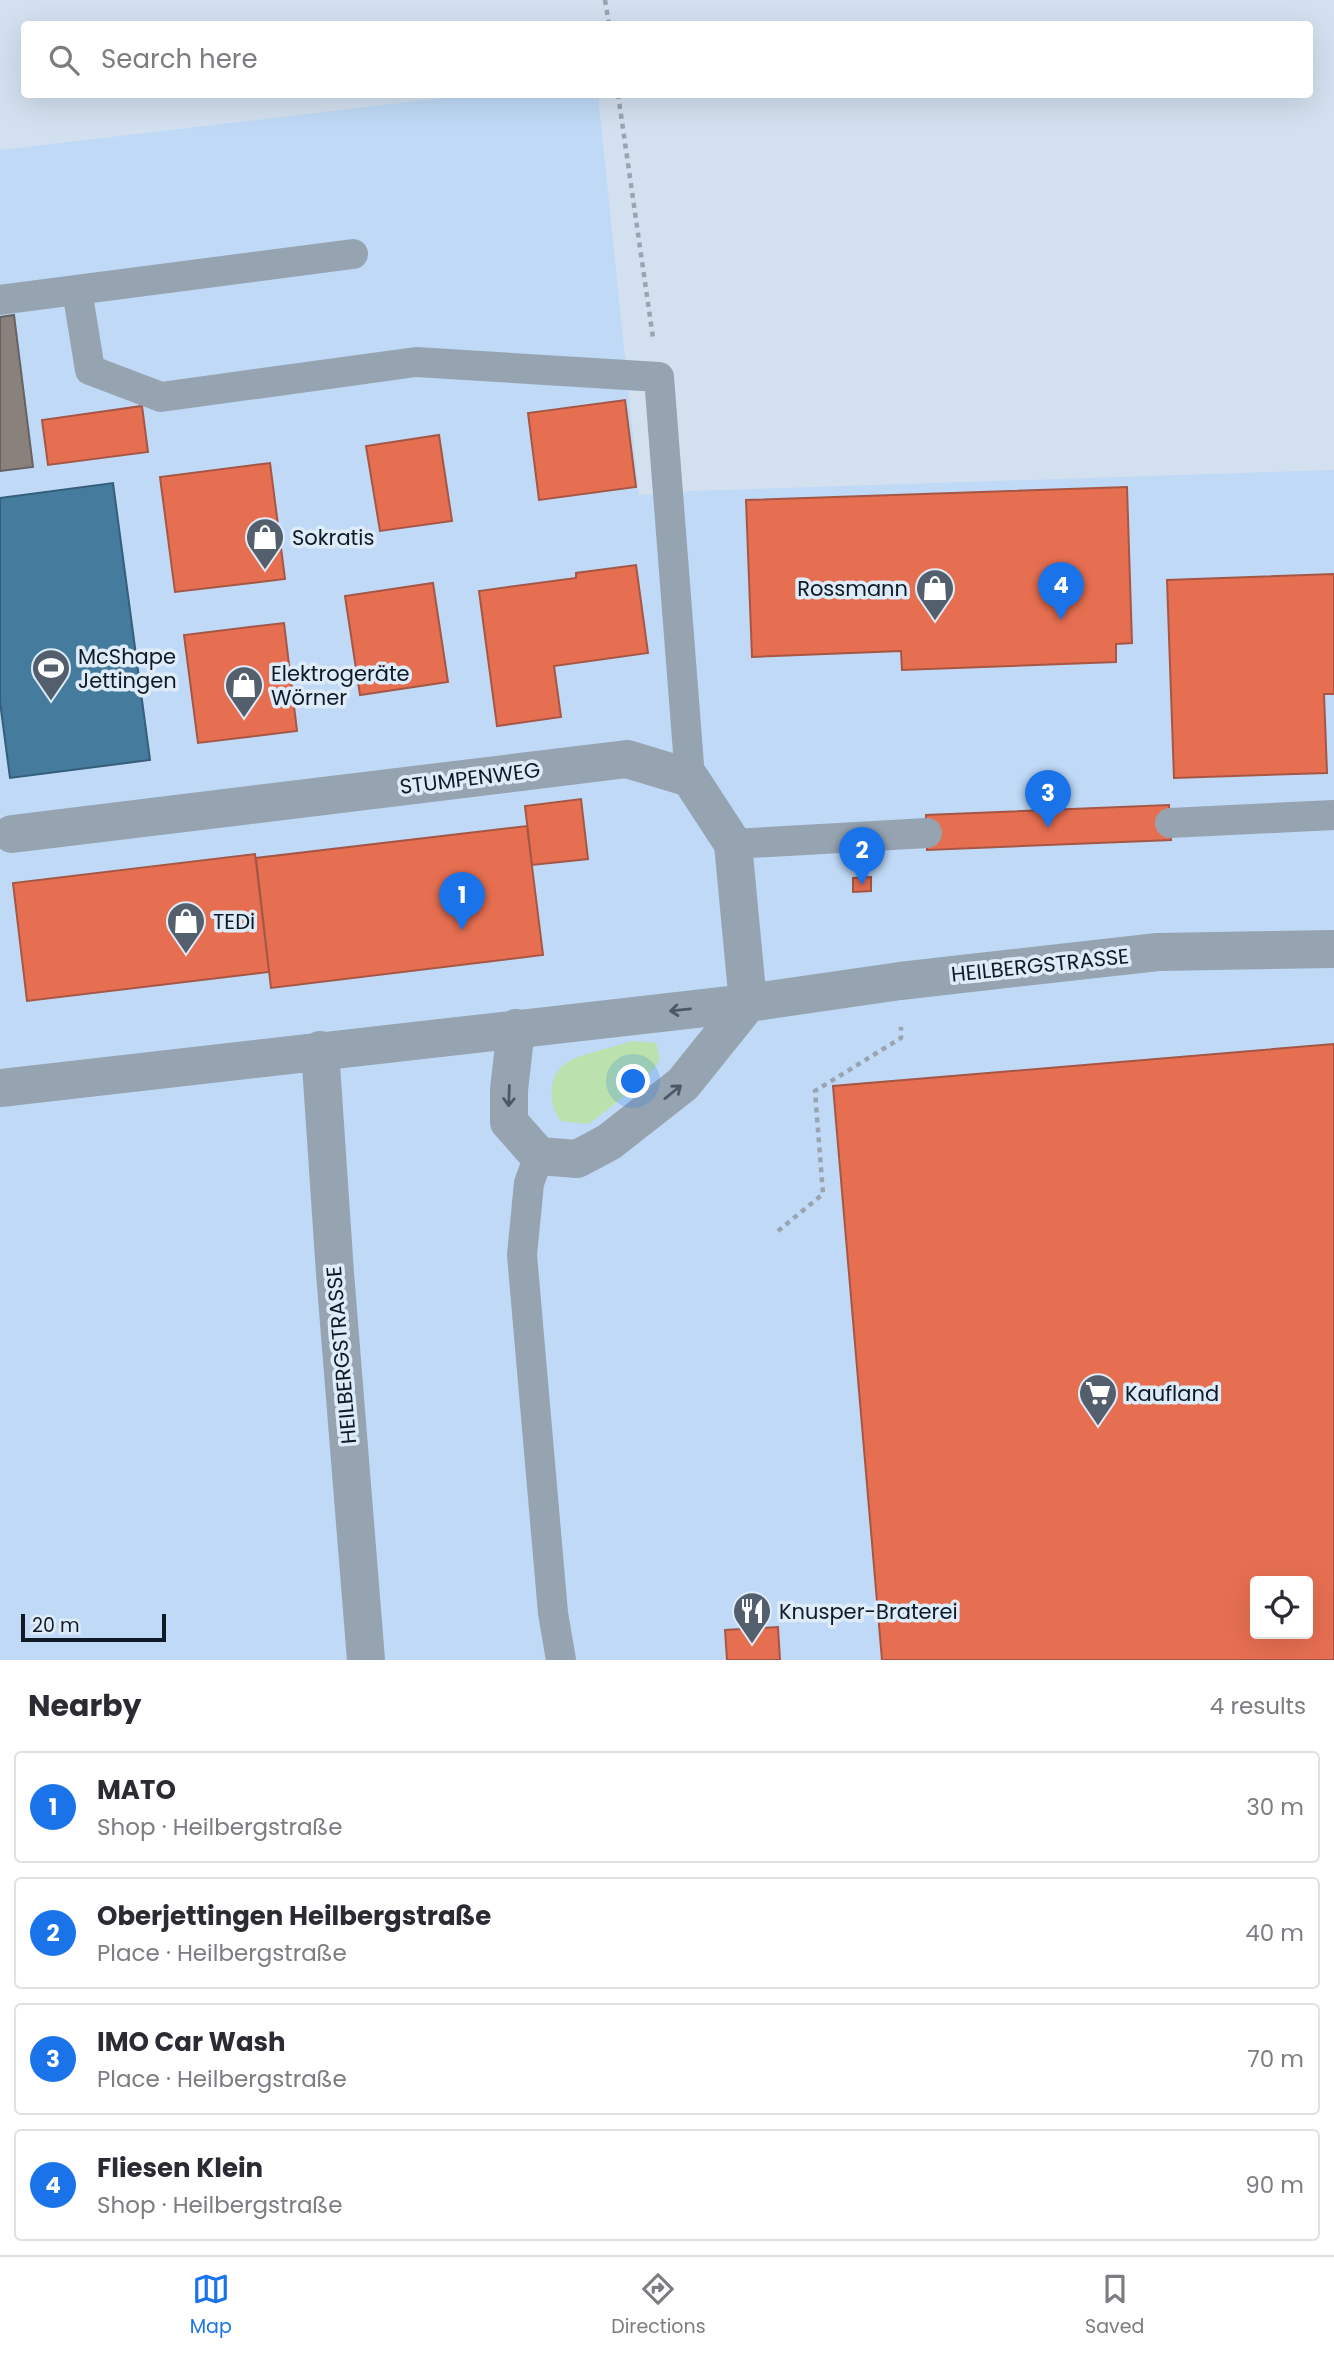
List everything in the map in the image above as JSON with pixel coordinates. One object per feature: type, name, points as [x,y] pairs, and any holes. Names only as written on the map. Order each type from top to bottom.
[{"type":"street","name":"STUMPENWEG","points":[[12,834],[626,759],[690,778]]},
{"type":"street","points":[[516,1028],[509,1090],[509,1122],[539,1156],[577,1159],[609,1142],[683,1084],[748,1003],[733,844],[690,778]]},
{"type":"street","name":"HEILBERGSTRASSE","points":[[0,1088],[748,1003],[900,981],[1158,951],[1334,949]]},
{"type":"street","name":"HEILBERGSTRASSE","points":[[320,1050],[366,1660]]},
{"type":"lane","points":[[0,300],[353,254]]},
{"type":"lane","points":[[76,290],[90,370],[161,397],[416,362],[659,377],[690,778]]},
{"type":"lane","points":[[1170,823],[1334,814]]},
{"type":"lane","points":[[733,844],[927,833]]},
{"type":"lane","points":[[539,1156],[529,1183],[522,1255],[553,1613],[561,1660]]},
{"type":"path","points":[[605,0],[608,21]]},
{"type":"path","points":[[619,98],[659,377]]},
{"type":"path","points":[[778,1231],[823,1194],[815,1091],[901,1038],[900,981]]},
{"type":"shaded area","points":[[442,98],[598,98],[639,495],[1334,470],[1334,1660],[0,1660],[0,150]]},
{"type":"green space","points":[[632,1041],[656,1043],[659,1060],[656,1066],[627,1094],[588,1124],[561,1121],[554,1107],[552,1090],[553,1081],[561,1067],[582,1056]]},
{"type":"building: Shops","points":[[625,400],[636,487],[539,500],[528,413]]},
{"type":"building: Shops","points":[[142,406],[148,452],[48,465],[42,420]]},
{"type":"building: Shops","points":[[439,435],[452,521],[380,531],[366,446]]},
{"type":"building: Shops","points":[[270,463],[285,579],[175,592],[160,477]]},
{"type":"building: Shops","points":[[1127,487],[1132,643],[1116,644],[1116,662],[902,670],[901,651],[752,657],[746,500]]},
{"type":"building: Shops","points":[[636,565],[648,653],[554,666],[561,717],[497,726],[479,591],[576,578],[576,573]]},
{"type":"building: Shops","points":[[1334,574],[1334,694],[1324,694],[1327,773],[1174,778],[1167,580]]},
{"type":"building: Shops","points":[[433,583],[448,682],[360,695],[345,596]]},
{"type":"building: Shops","points":[[284,623],[297,731],[198,743],[184,635]]},
{"type":"building: Shops","points":[[581,799],[588,859],[532,865],[525,806]]},
{"type":"building: Shops","points":[[1169,805],[1171,840],[927,850],[926,815]]},
{"type":"building: Shops","points":[[527,826],[543,955],[271,988],[256,858]]},
{"type":"building: Shops","points":[[255,854],[269,972],[27,1001],[13,883]]},
{"type":"building: Shops","points":[[871,877],[871,891],[853,892],[853,878]]},
{"type":"building: Shops","name":"Kaufland","points":[[1334,1044],[1334,1660],[882,1660],[833,1086]]},
{"type":"building: Shops","name":"Knusper-Braterei","points":[[778,1627],[780,1660],[727,1660],[725,1630]]},
{"type":"building: Public","points":[[113,483],[150,760],[10,778],[0,702],[0,498]]},
{"type":"building: Industry","points":[[14,315],[33,467],[0,471],[0,317]]},
{"type":"place","name":"Sokratis","points":[[265,571]]},
{"type":"place","name":"Fliesen Klein","points":[[1061,620]]},
{"type":"place","name":"Rossmann","points":[[935,622]]},
{"type":"place","name":"McShape Jettingen","points":[[51,702]]},
{"type":"place","name":"Elektrogeräte Wörner","points":[[244,719]]},
{"type":"place","name":"IMO Car Wash","points":[[1048,828]]},
{"type":"place","name":"Oberjettingen Heilbergstraße","points":[[862,885]]},
{"type":"place","name":"MATO","points":[[462,930]]},
{"type":"place","name":"TEDi","points":[[186,955]]},
{"type":"place","name":"Kaufland","points":[[1098,1427]]},
{"type":"place","name":"Knusper-Braterei","points":[[752,1645]]}]
